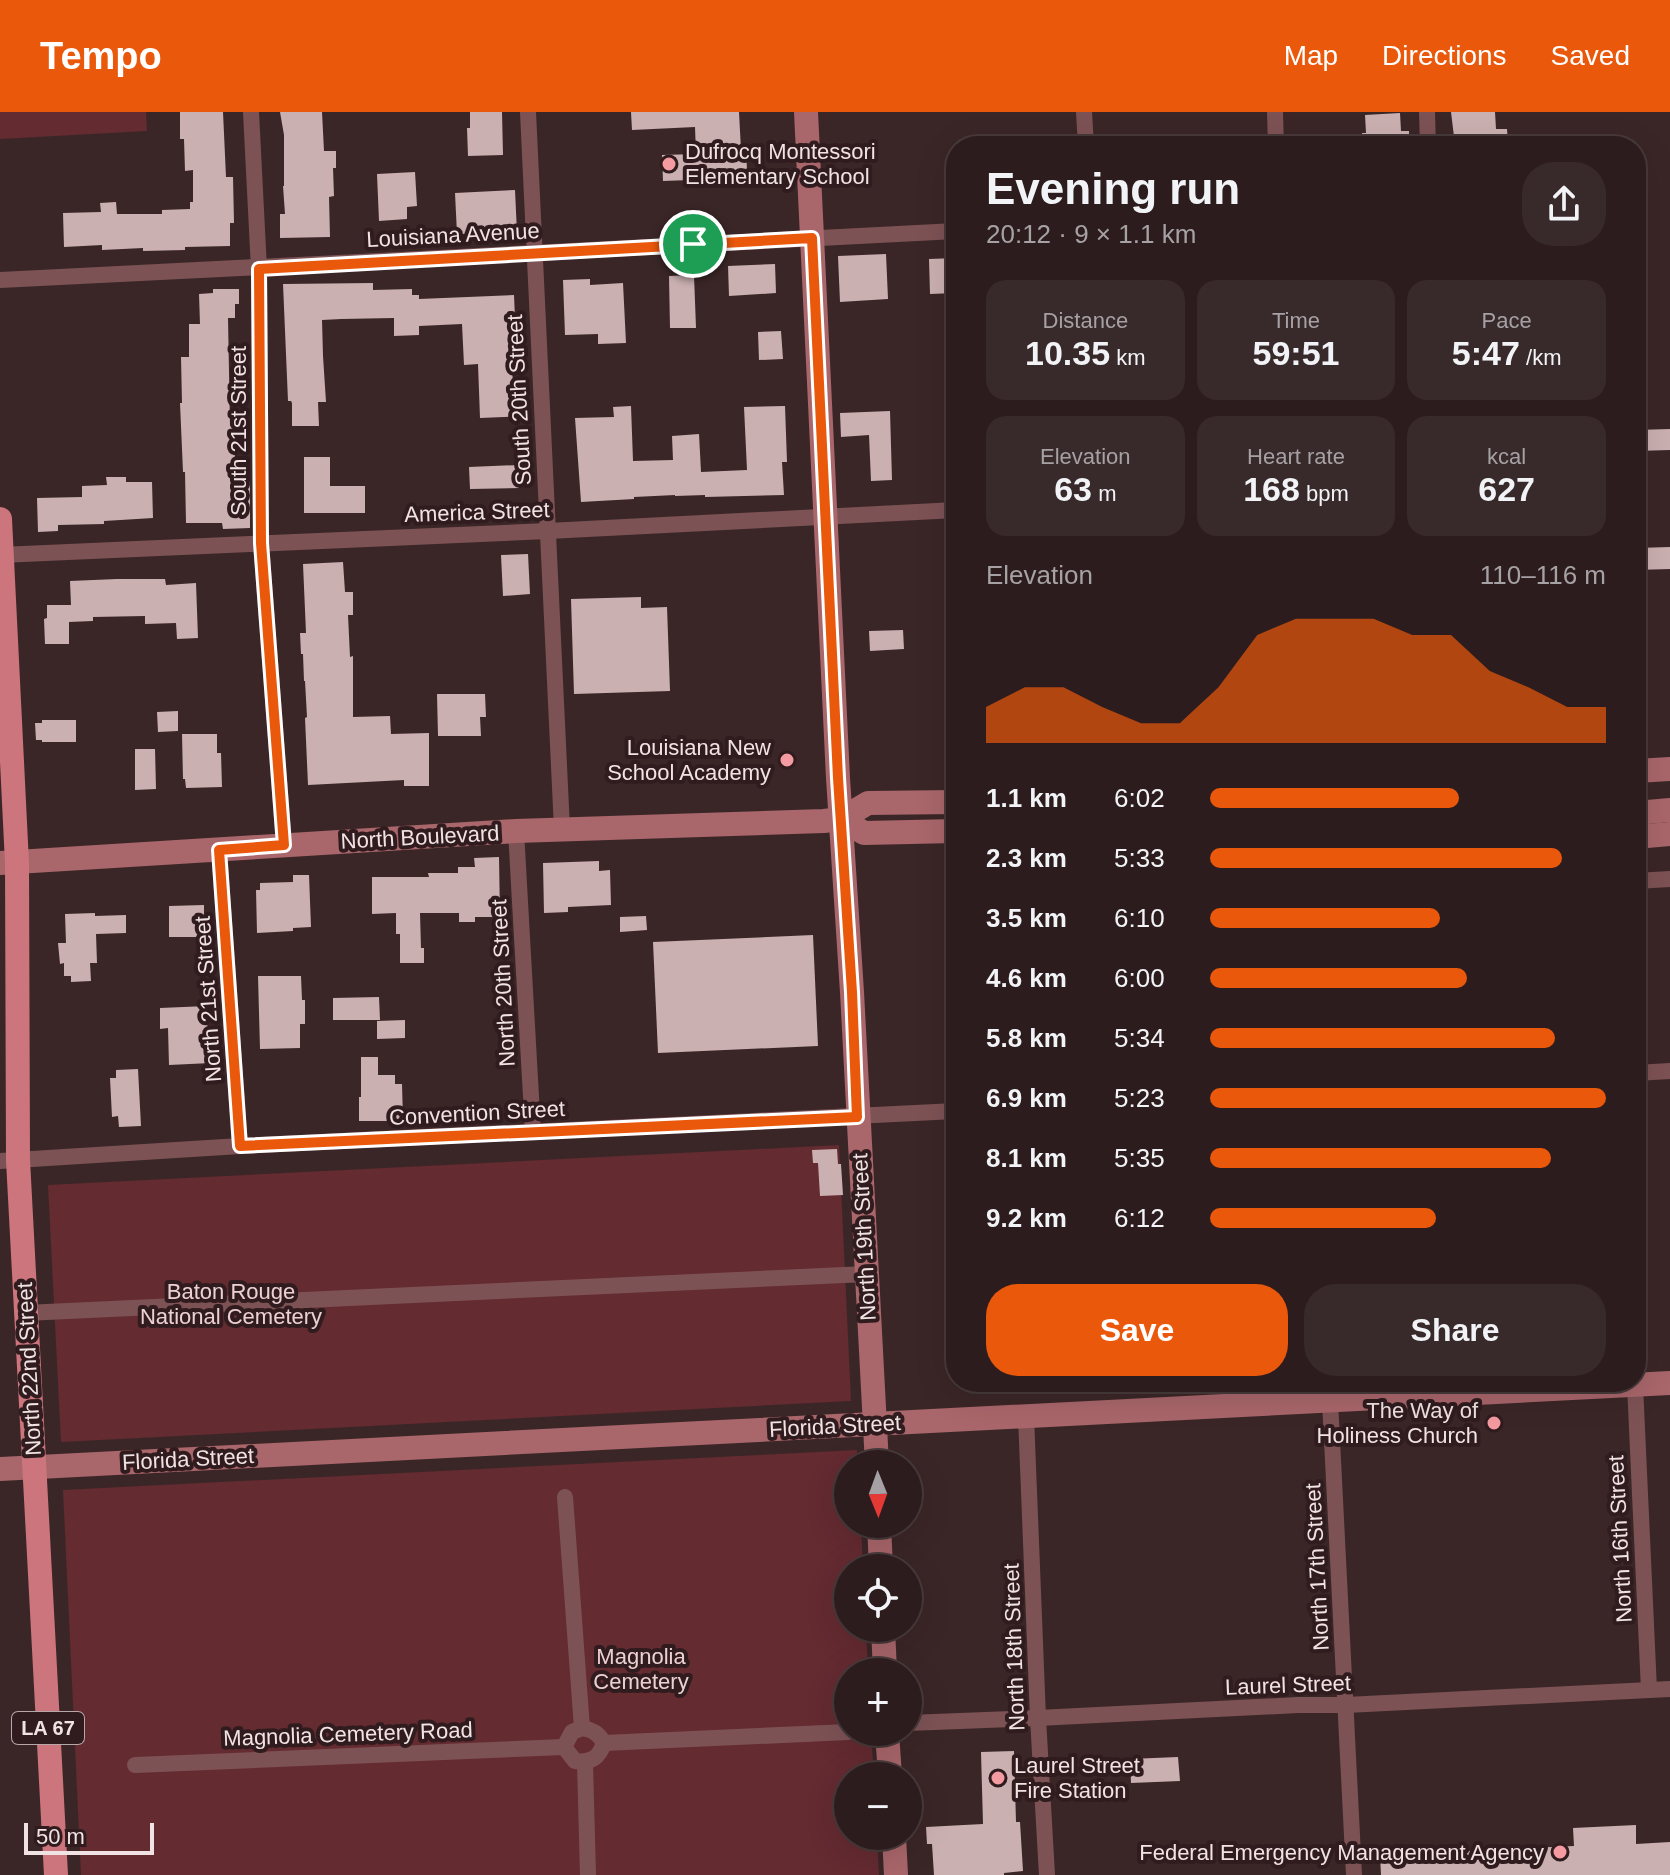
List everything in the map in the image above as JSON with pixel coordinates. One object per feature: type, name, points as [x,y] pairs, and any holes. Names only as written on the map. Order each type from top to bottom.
[{"type":"main road","name":"LA 67","points":[[0,519],[8,863]]},
{"type":"main road","name":"North 22nd Street","points":[[8,863],[9,1160],[25,1313],[56,1875]]},
{"type":"street","name":"South 21st Street","points":[[251,112],[259,269],[261,543],[284,845]]},
{"type":"street","name":"South 20th Street","points":[[528,112],[562,829]]},
{"type":"street","name":"North 19th Street","points":[[806,112],[876,1450]]},
{"type":"street","points":[[1084,112],[1085,136]]},
{"type":"street","points":[[1275,112],[1276,136]]},
{"type":"street","points":[[1427,112],[1428,136]]},
{"type":"street","name":"Louisiana Avenue","points":[[0,280],[946,231]]},
{"type":"street","name":"America Street","points":[[1,555],[946,511]]},
{"type":"street","points":[[1646,770],[1670,769]]},
{"type":"street","name":"North Boulevard","points":[[8,863],[516,831],[841,819],[868,803],[946,802]]},
{"type":"street","points":[[1646,812],[1670,810]]},
{"type":"street","name":"North Boulevard","points":[[841,819],[864,833],[946,831]]},
{"type":"street","name":"North 20th Street","points":[[516,831],[533,1132]]},
{"type":"street","points":[[1646,836],[1670,834]]},
{"type":"street","name":"North 21st Street","points":[[219,850],[240,1146]]},
{"type":"street","points":[[1646,880],[1670,879]]},
{"type":"street","points":[[1646,1072],[1670,1071]]},
{"type":"street","name":"Convention Street","points":[[9,1160],[946,1112]]},
{"type":"street","points":[[25,1313],[866,1274]]},
{"type":"street","name":"Florida Street","points":[[1646,1384],[1670,1383]]},
{"type":"street","name":"Florida Street","points":[[0,1469],[1330,1401],[1421,1392]]},
{"type":"street","name":"North 16th Street","points":[[1635,1392],[1649,1690]]},
{"type":"street","name":"North 17th Street","points":[[1330,1401],[1354,1875]]},
{"type":"street","name":"North 18th Street","points":[[1026,1416],[1047,1875]]},
{"type":"street","points":[[565,1497],[582,1728]]},
{"type":"street","name":"Laurel Street","points":[[922,1722],[1670,1689]]},
{"type":"street","points":[[582,1728],[600,1735],[604,1743],[594,1760],[585,1763],[575,1761],[564,1747],[572,1732],[582,1728]]},
{"type":"street","points":[[604,1743],[834,1733]]},
{"type":"street","name":"Magnolia Cemetery Road","points":[[135,1765],[564,1747]]},
{"type":"street","points":[[585,1763],[588,1875]]},
{"type":"street","points":[[895,1850],[896,1875]]},
{"type":"green space","points":[[0,112],[146,112],[147,131],[0,139]]},
{"type":"green space","name":"Baton Rouge National Cemetery","points":[[839,1145],[851,1401],[61,1442],[48,1185]]},
{"type":"green space","name":"Magnolia Cemetery","points":[[834,1451],[834,1538],[862,1538],[862,1554],[834,1554],[834,1642],[867,1642],[867,1658],[834,1658],[834,1746],[872,1746],[873,1762],[834,1762],[834,1850],[878,1850],[879,1875],[81,1875],[63,1490]]},
{"type":"building","points":[[180,112],[223,112],[226,177],[233,177],[234,223],[230,223],[230,246],[143,251],[143,248],[102,250],[102,245],[64,247],[63,213],[101,212],[100,203],[116,202],[117,214],[162,214],[162,210],[190,209],[190,202],[193,202],[193,170],[185,171]]},
{"type":"building","points":[[280,112],[322,112],[324,151],[336,151],[334,196],[329,197],[330,237],[280,238],[280,214],[285,214],[284,135]]},
{"type":"building","points":[[470,112],[502,112],[503,155],[468,156]]},
{"type":"building","points":[[631,112],[739,112],[741,150],[746,150],[747,170],[718,172],[718,179],[663,181],[662,155],[696,154],[695,127],[632,130]]},
{"type":"building","points":[[1451,112],[1495,112],[1496,129],[1507,129],[1508,136],[1454,136]]},
{"type":"building","points":[[1400,113],[1401,131],[1409,131],[1409,136],[1362,136],[1362,133],[1366,133],[1365,115]]},
{"type":"building","points":[[415,172],[417,206],[407,207],[407,219],[379,221],[377,174]]},
{"type":"building","points":[[515,190],[517,233],[457,234],[455,193]]},
{"type":"building","points":[[886,254],[888,299],[840,302],[838,256]]},
{"type":"building","points":[[946,258],[946,293],[930,294],[929,259]]},
{"type":"building","points":[[775,264],[776,293],[729,296],[728,266]]},
{"type":"building","points":[[694,275],[696,328],[670,328],[669,276]]},
{"type":"building","points":[[590,279],[590,285],[623,283],[626,343],[598,344],[598,334],[565,335],[563,280]]},
{"type":"building","points":[[373,283],[373,290],[412,289],[412,295],[419,295],[419,299],[514,295],[515,318],[510,319],[513,387],[523,387],[524,416],[480,418],[478,364],[464,365],[462,324],[419,326],[419,335],[394,336],[394,318],[341,319],[322,320],[326,402],[318,402],[319,426],[292,426],[292,403],[288,401],[283,284]]},
{"type":"building","points":[[213,289],[239,289],[235,318],[228,318],[230,426],[234,426],[236,482],[250,482],[250,528],[223,529],[222,523],[186,523],[181,357],[189,357],[189,324],[200,324],[199,294],[213,293]]},
{"type":"building","points":[[781,331],[783,359],[759,360],[758,332]]},
{"type":"building","points":[[631,406],[633,461],[673,460],[672,436],[699,434],[701,472],[747,470],[744,407],[785,406],[787,462],[782,462],[784,495],[675,495],[581,502],[575,418],[614,417],[613,407]]},
{"type":"building","points":[[890,411],[892,480],[871,481],[869,435],[841,437],[840,413]]},
{"type":"building","points":[[1670,429],[1670,450],[1646,451],[1646,430]]},
{"type":"building","points":[[304,457],[330,457],[330,486],[365,486],[365,513],[304,513]]},
{"type":"building","points":[[519,465],[520,488],[470,489],[469,467]]},
{"type":"building","points":[[106,477],[126,477],[126,482],[152,482],[153,518],[58,525],[58,531],[38,532],[37,498],[82,497],[82,486],[107,485]]},
{"type":"building","points":[[1670,547],[1670,569],[1646,570],[1646,548]]},
{"type":"building","points":[[528,554],[530,594],[503,596],[501,555]]},
{"type":"building","points":[[343,562],[345,592],[353,592],[353,615],[348,615],[350,657],[353,656],[353,717],[390,716],[391,734],[429,733],[429,786],[404,786],[404,780],[308,785],[307,717],[300,633],[306,633],[303,564]]},
{"type":"building","points":[[165,579],[166,585],[196,583],[198,638],[177,639],[176,623],[145,624],[145,616],[93,617],[93,621],[69,622],[69,644],[45,644],[47,605],[71,605],[70,581]]},
{"type":"building","points":[[641,597],[641,608],[667,607],[670,691],[574,694],[571,599]]},
{"type":"building","points":[[903,630],[904,649],[870,651],[869,631]]},
{"type":"building","points":[[437,694],[485,694],[486,717],[480,717],[481,736],[438,736]]},
{"type":"building","points":[[178,711],[178,731],[158,732],[157,712]]},
{"type":"building","points":[[42,720],[76,720],[76,742],[36,740],[35,723],[42,723]]},
{"type":"building","points":[[182,734],[217,734],[222,787],[186,788]]},
{"type":"building","points":[[135,749],[155,749],[156,789],[135,790]]},
{"type":"building","points":[[499,857],[500,917],[475,917],[475,922],[459,922],[459,913],[420,913],[424,963],[400,963],[396,913],[372,914],[372,877],[429,877],[428,873],[458,873],[458,867],[475,867],[474,858]]},
{"type":"building","points":[[599,861],[599,871],[610,870],[611,905],[568,907],[568,912],[544,913],[543,863]]},
{"type":"building","points":[[293,875],[309,875],[311,927],[257,933],[256,890],[260,890],[260,883],[293,882]]},
{"type":"building","points":[[204,905],[204,937],[169,937],[169,906]]},
{"type":"building","points":[[95,913],[95,916],[126,915],[126,933],[96,934],[97,963],[90,963],[91,981],[71,982],[71,976],[64,976],[64,963],[60,964],[58,943],[66,943],[65,914]]},
{"type":"building","points":[[646,916],[647,930],[620,932],[620,917]]},
{"type":"building","points":[[813,935],[818,1046],[658,1053],[653,942]]},
{"type":"building","points":[[258,976],[301,976],[305,1024],[300,1024],[300,1048],[260,1049]]},
{"type":"building","points":[[379,997],[380,1020],[333,1020],[333,998]]},
{"type":"building","points":[[207,1006],[211,1063],[169,1065],[168,1028],[160,1029],[160,1008]]},
{"type":"building","points":[[405,1020],[405,1038],[377,1039],[377,1021]]},
{"type":"building","points":[[361,1057],[378,1057],[378,1075],[395,1075],[395,1084],[402,1084],[403,1121],[359,1121]]},
{"type":"building","points":[[138,1069],[141,1126],[119,1127],[118,1116],[112,1117],[110,1078],[116,1078],[116,1070]]},
{"type":"building","points":[[837,1149],[843,1195],[820,1196],[818,1163],[813,1163],[812,1150]]},
{"type":"building","points":[[1014,1751],[1016,1822],[1020,1822],[1023,1871],[1004,1875],[934,1875],[932,1844],[927,1844],[926,1827],[983,1824],[981,1752]]},
{"type":"building","points":[[1178,1757],[1180,1781],[1131,1783],[1130,1759]]},
{"type":"building","name":"Federal Emergency Management Agency","points":[[1636,1825],[1636,1844],[1670,1842],[1670,1875],[1381,1875],[1380,1855],[1574,1846],[1573,1828]]},
{"type":"place","name":"Dufrocq Montessori Elementary School","points":[[669,164]]},
{"type":"place","name":"Louisiana New School Academy","points":[[787,760]]},
{"type":"place","name":"The Way of Holiness Church","points":[[1494,1423]]},
{"type":"place","name":"Laurel Street Fire Station","points":[[998,1778]]},
{"type":"place","name":"Federal Emergency Management Agency","points":[[1560,1852]]},
{"type":"route","points":[[812,238],[857,1117],[240,1146],[219,850],[284,845],[261,543],[259,269],[693,244],[812,238]]}]
